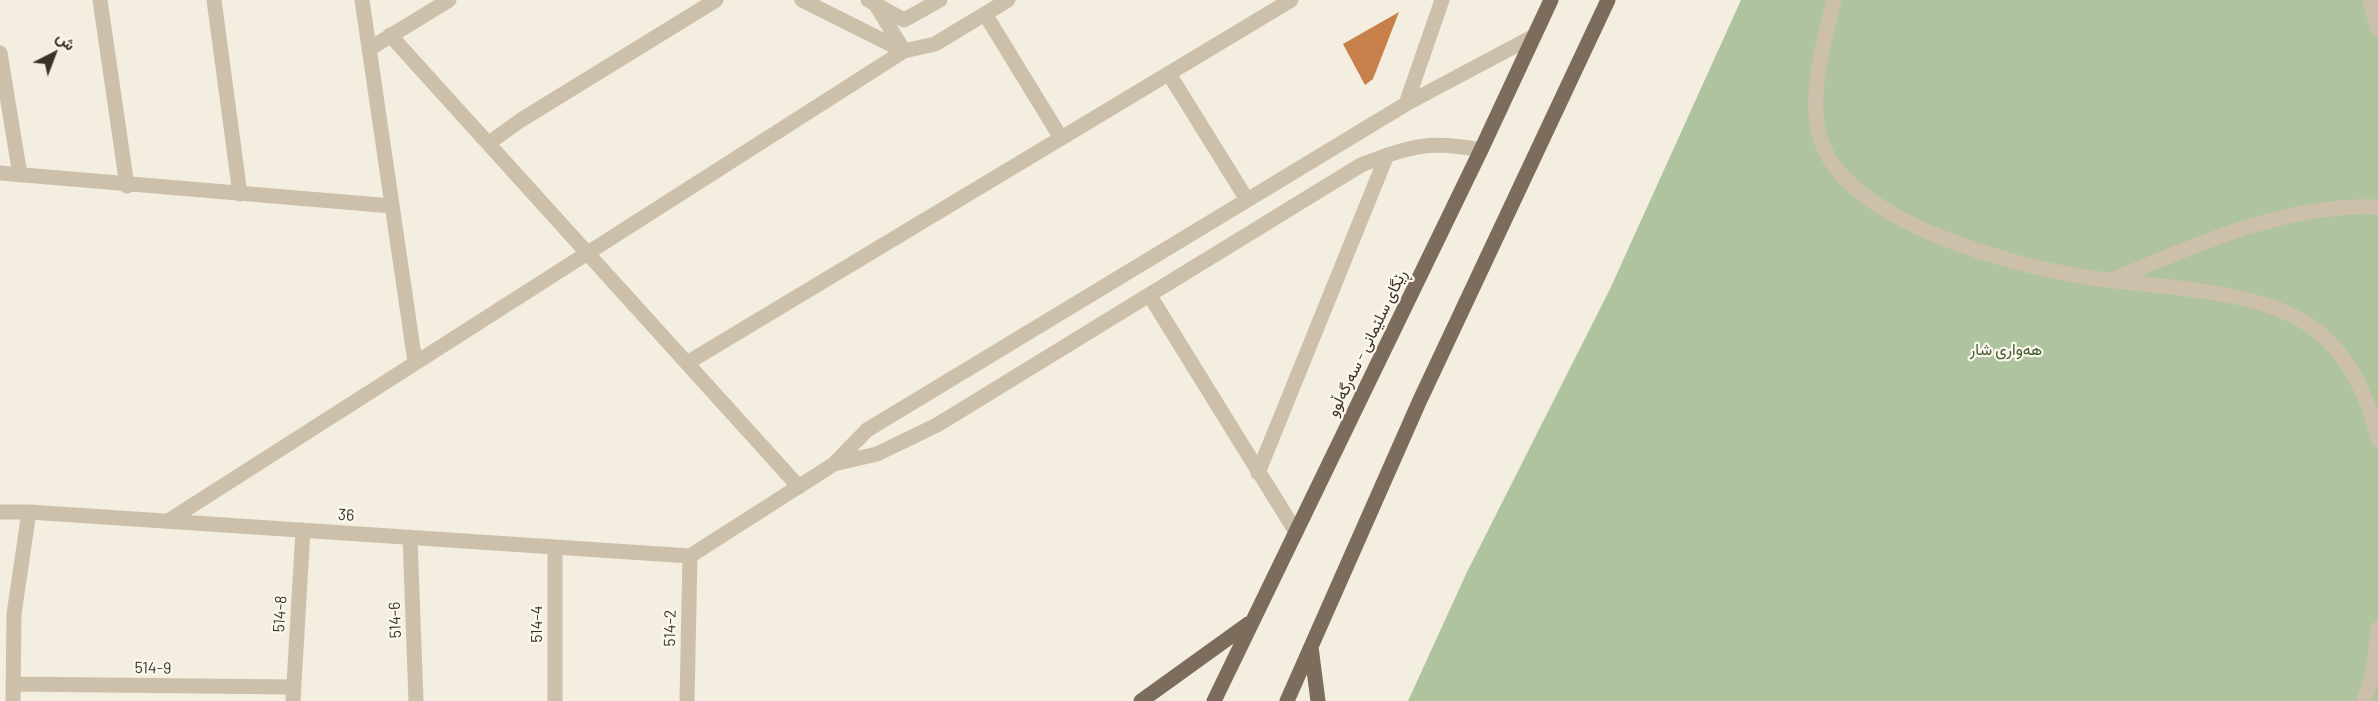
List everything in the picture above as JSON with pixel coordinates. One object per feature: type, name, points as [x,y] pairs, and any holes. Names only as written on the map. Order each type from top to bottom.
[{"type":"main road","name":"ڕێگای سلێمانی - سەرگەڵوو","points":[[1214,701],[1250,622],[1481,150],[1551,0]]},
{"type":"main road","points":[[1287,701],[1420,400],[1608,0]]},
{"type":"main road","points":[[1141,701],[1250,622]]},
{"type":"main road","points":[[1311,646],[1318,701]]},
{"type":"street","points":[[100,0],[127,186]]},
{"type":"street","points":[[214,0],[240,194]]},
{"type":"street","points":[[362,0],[415,362]]},
{"type":"street","points":[[369,48],[449,0]]},
{"type":"street","points":[[489,143],[521,120],[716,0]]},
{"type":"street","points":[[802,0],[904,51]]},
{"type":"street","points":[[872,2],[904,20],[940,0]]},
{"type":"street","points":[[168,521],[904,51],[935,44],[1008,0]]},
{"type":"street","points":[[687,363],[1291,0]]},
{"type":"street","points":[[1406,104],[1442,0]]},
{"type":"street","points":[[1834,0],[1818,81],[1816,118],[1823,147],[1846,181],[1890,214],[1932,233],[2031,266],[2108,281],[2234,297],[2265,304],[2299,319],[2328,341],[2358,380],[2368,401],[2378,439]]},
{"type":"street","points":[[2370,0],[2378,30]]},
{"type":"street","points":[[872,2],[904,51]]},
{"type":"street","points":[[985,14],[1061,138]]},
{"type":"street","points":[[390,35],[799,487]]},
{"type":"street","points":[[690,556],[834,464],[867,430],[1246,198],[1406,104],[1534,36]]},
{"type":"street","points":[[0,53],[20,175]]},
{"type":"street","points":[[1169,74],[1246,198]]},
{"type":"street","points":[[834,464],[877,454],[937,425],[1361,165],[1387,154],[1426,144],[1452,144],[1481,150]]},
{"type":"street","points":[[1258,473],[1387,154]]},
{"type":"street","points":[[0,173],[127,186],[392,206]]},
{"type":"street","points":[[2108,281],[2272,220],[2318,211],[2378,207]]},
{"type":"street","points":[[1150,296],[1296,532]]},
{"type":"street","name":"36","points":[[0,512],[29,512],[690,556]]},
{"type":"street","points":[[13,701],[7,614],[29,512]]},
{"type":"street","name":"514-8","points":[[293,694],[303,530]]},
{"type":"street","name":"514-6","points":[[410,537],[416,701]]},
{"type":"street","name":"514-4","points":[[555,547],[555,701]]},
{"type":"street","name":"514-2","points":[[687,701],[690,556]]},
{"type":"street","points":[[2364,701],[2373,674],[2378,629]]},
{"type":"street","name":"514-9","points":[[13,684],[293,694]]},
{"type":"green space","name":"هەواری شار","points":[[1741,0],[2378,0],[2378,701],[1408,701],[1467,572],[1610,289]]},
{"type":"building","points":[[1399,12],[1373,79],[1365,85],[1343,44]]}]
